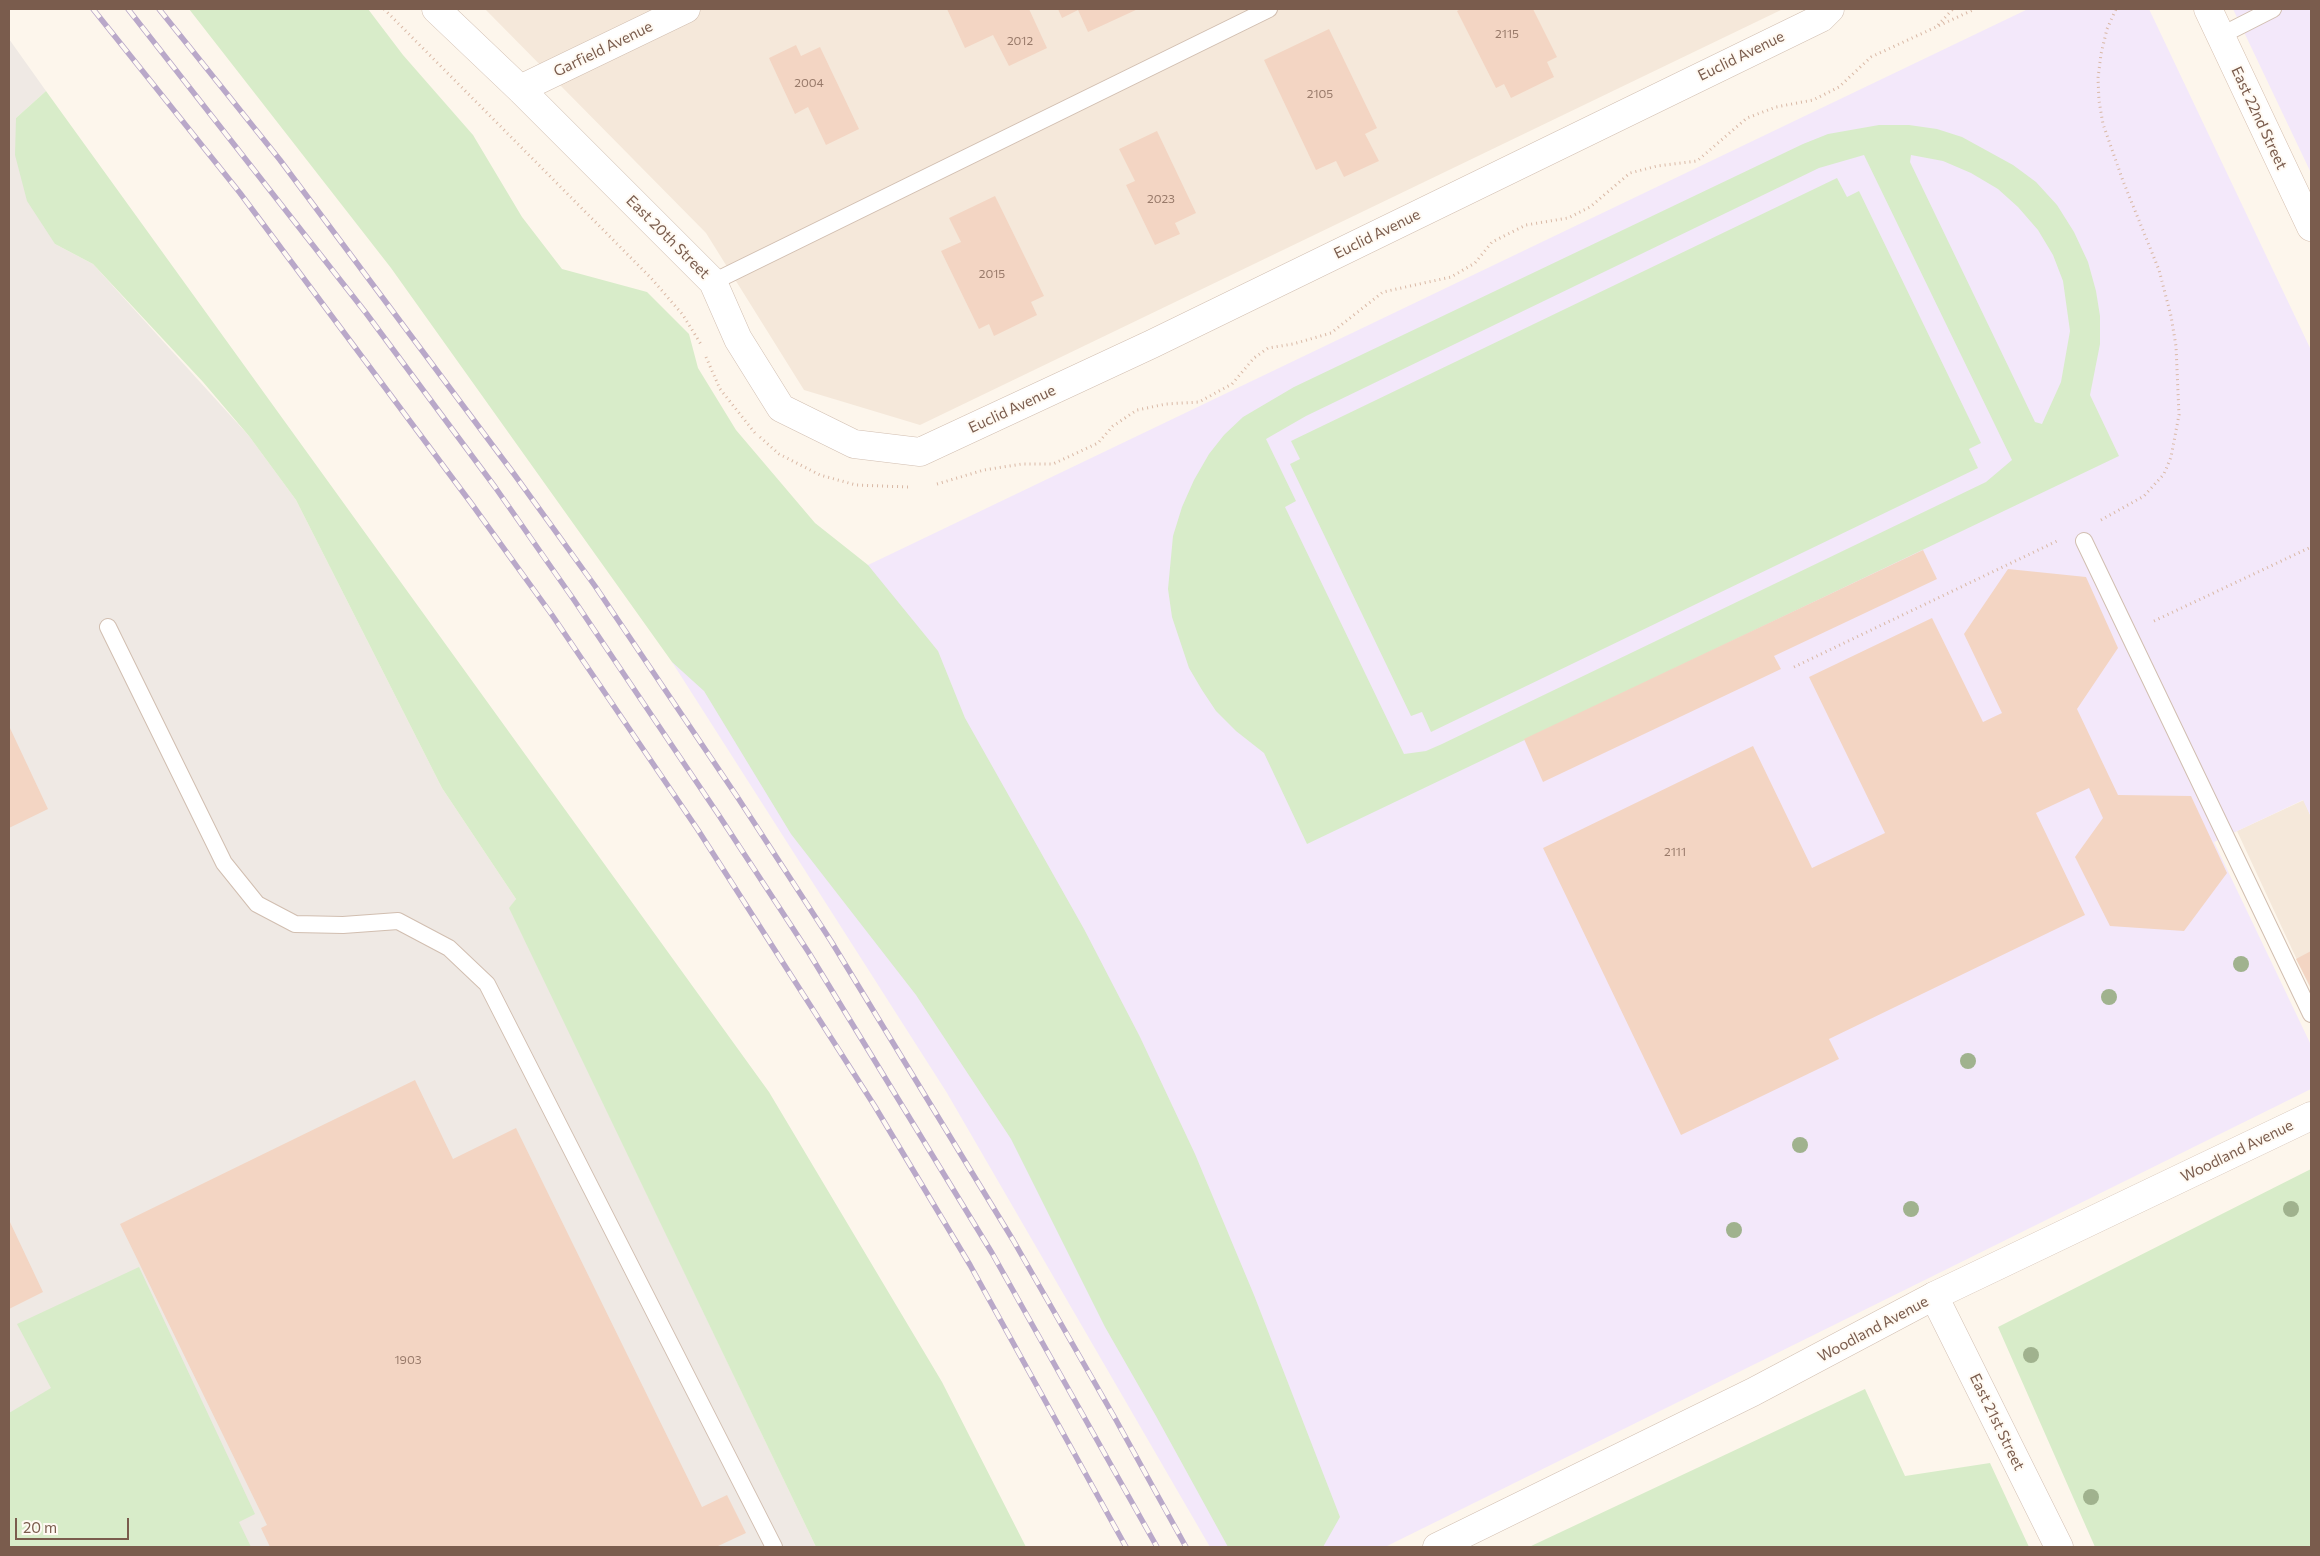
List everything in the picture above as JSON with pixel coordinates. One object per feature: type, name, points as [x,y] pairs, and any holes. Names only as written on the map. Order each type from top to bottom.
[{"type":"street","name":"East 20th Street","points":[[436,9],[520,89],[713,282],[738,339],[781,408],[854,444],[920,452]]},
{"type":"street","name":"Garfield Avenue","points":[[520,89],[686,9]]},
{"type":"street","name":"Euclid Avenue","points":[[920,452],[1152,344],[1821,18],[1830,9]]},
{"type":"street","name":"East 22nd Street","points":[[2208,9],[2311,227]]},
{"type":"street","name":"Woodland Avenue","points":[[1436,1547],[1753,1392],[1934,1296],[2311,1116]]},
{"type":"street","name":"East 21st Street","points":[[1934,1296],[2059,1547]]},
{"type":"lane","points":[[713,282],[1269,9]]},
{"type":"lane","points":[[2220,36],[2273,9]]},
{"type":"lane","points":[[2084,541],[2311,1014]]},
{"type":"lane","points":[[108,627],[224,863],[257,904],[295,924],[343,925],[398,921],[449,948],[487,984],[774,1547]]},
{"type":"path","points":[[384,9],[651,278],[683,315],[702,347]]},
{"type":"path","points":[[1936,27],[1952,9]]},
{"type":"path","points":[[931,485],[948,482],[984,470],[1022,464],[1053,464],[1098,444],[1113,426],[1137,410],[1166,404],[1199,402],[1232,384],[1254,358],[1268,348],[1293,344],[1330,333],[1383,292],[1451,277],[1476,263],[1492,242],[1526,225],[1568,218],[1590,207],[1630,173],[1657,166],[1697,160],[1747,118],[1776,106],[1813,100],[1839,87],[1871,57],[1974,9]]},
{"type":"path","points":[[2096,522],[2144,496],[2164,474],[2171,457],[2179,415],[2176,346],[2171,316],[2158,270],[2103,124],[2099,101],[2098,78],[2101,54],[2107,28],[2116,9]]},
{"type":"path","points":[[706,356],[720,389],[748,426],[779,454],[820,475],[856,485],[915,487]]},
{"type":"path","points":[[1794,667],[2061,539]]},
{"type":"path","points":[[2129,633],[2311,547]]},
{"type":"shaded area","points":[[485,9],[1783,9],[920,425],[804,390],[706,233]]},
{"type":"shaded area","points":[[2028,9],[2149,9],[2311,350],[2311,817],[2303,800],[2214,842],[2311,1045],[2311,1089],[1385,1547],[1210,1547],[947,1093],[672,662],[868,565]]},
{"type":"shaded area","points":[[2233,9],[2311,9],[2311,173]]},
{"type":"shaded area","points":[[9,39],[46,91],[16,118],[55,244],[93,264],[249,436],[296,500],[442,788],[516,899],[510,908],[816,1547],[9,1547]]},
{"type":"shaded area","points":[[2304,800],[2311,817],[2311,990],[2237,831]]},
{"type":"green space","points":[[189,9],[368,9],[403,55],[473,135],[522,217],[562,269],[647,292],[689,334],[698,368],[736,430],[815,523],[868,565],[938,651],[965,718],[1084,929],[1140,1037],[1195,1154],[1254,1295],[1340,1517],[1323,1547],[1228,1547],[1105,1327],[1011,1139],[916,995],[791,834],[704,691],[672,662],[391,268]]},
{"type":"green space","points":[[46,91],[769,1092],[942,1382],[1026,1547],[816,1547],[509,908],[516,899],[442,788],[296,500],[249,436],[203,382],[93,264],[55,244],[27,201],[15,155],[16,118]]},
{"type":"green space","points":[[1879,125],[1909,125],[1937,129],[1962,137],[2013,165],[2036,182],[2057,205],[2074,232],[2088,262],[2096,291],[2100,316],[2100,344],[2090,395],[2119,456],[1307,844],[1264,753],[1236,731],[1216,711],[1202,690],[1189,668],[1172,617],[1168,589],[1173,536],[1182,507],[1194,480],[1209,454],[1224,435],[1243,417],[1294,387],[1803,144],[1828,134]],"holes":[[[1864,155],[2012,460],[1986,482],[1442,744],[1426,751],[1404,754],[1285,507],[1296,501],[1266,439],[1306,416],[1819,168]],[[1911,155],[1943,161],[1971,173],[1998,189],[2018,207],[2038,230],[2053,255],[2063,281],[2070,331],[2061,382],[2042,424],[2035,422],[1910,162]]]},
{"type":"green space","points":[[1837,178],[1847,197],[1859,191],[1981,443],[1969,449],[1978,468],[1431,732],[1422,712],[1411,716],[1290,464],[1300,459],[1291,441]]},
{"type":"green space","points":[[2311,1169],[2311,1547],[2095,1547],[1998,1327]]},
{"type":"green space","points":[[139,1267],[255,1514],[239,1522],[251,1547],[9,1547],[9,1413],[51,1388],[17,1324]]},
{"type":"green space","points":[[1865,1389],[1905,1476],[1990,1463],[2029,1547],[1529,1547]]},
{"type":"building","points":[[947,9],[1029,9],[1047,48],[1009,66],[993,35],[965,48]]},
{"type":"building","points":[[1058,9],[1138,9],[1088,32],[1078,10],[1062,18]]},
{"type":"building","points":[[1461,9],[1533,9],[1557,57],[1547,62],[1554,77],[1511,98],[1504,84],[1496,88],[1457,11]]},
{"type":"building","points":[[1329,29],[1377,128],[1365,134],[1379,161],[1344,177],[1336,161],[1316,170],[1264,60]]},
{"type":"building","points":[[796,45],[801,56],[820,47],[859,129],[826,145],[808,107],[795,114],[769,58]]},
{"type":"building","points":[[1157,131],[1196,213],[1175,223],[1180,234],[1155,245],[1126,185],[1135,181],[1119,149]]},
{"type":"building","points":[[995,196],[1044,296],[1031,302],[1037,315],[994,336],[989,324],[979,329],[941,251],[961,242],[949,218]]},
{"type":"building","points":[[1923,550],[1937,579],[1774,656],[1781,669],[1543,782],[1524,739]]},
{"type":"building","points":[[2008,569],[2086,577],[2118,648],[2077,709],[2118,795],[2191,796],[2227,873],[2184,931],[2110,926],[2075,857],[2103,818],[2089,788],[2036,813],[2085,915],[1829,1039],[1839,1059],[1681,1135],[1543,848],[1753,746],[1812,868],[1885,833],[1809,677],[1932,618],[1983,722],[2002,713],[1964,634]]},
{"type":"building","points":[[9,726],[48,809],[9,828]]},
{"type":"building","points":[[2311,951],[2311,988],[2296,959]]},
{"type":"building","points":[[415,1080],[453,1159],[516,1128],[702,1507],[727,1495],[746,1533],[716,1547],[270,1547],[261,1528],[267,1525],[120,1224]]},
{"type":"building","points":[[9,1220],[43,1292],[9,1309]]},
{"type":"railway","points":[[93,9],[240,193],[471,503],[552,615],[698,830],[874,1105],[970,1265],[1126,1547]]},
{"type":"railway","points":[[128,9],[366,313],[495,487],[574,600],[718,814],[809,953],[992,1253],[1157,1547]]},
{"type":"railway","points":[[159,9],[280,160],[514,474],[595,586],[738,798],[831,941],[1013,1240],[1186,1547]]}]
